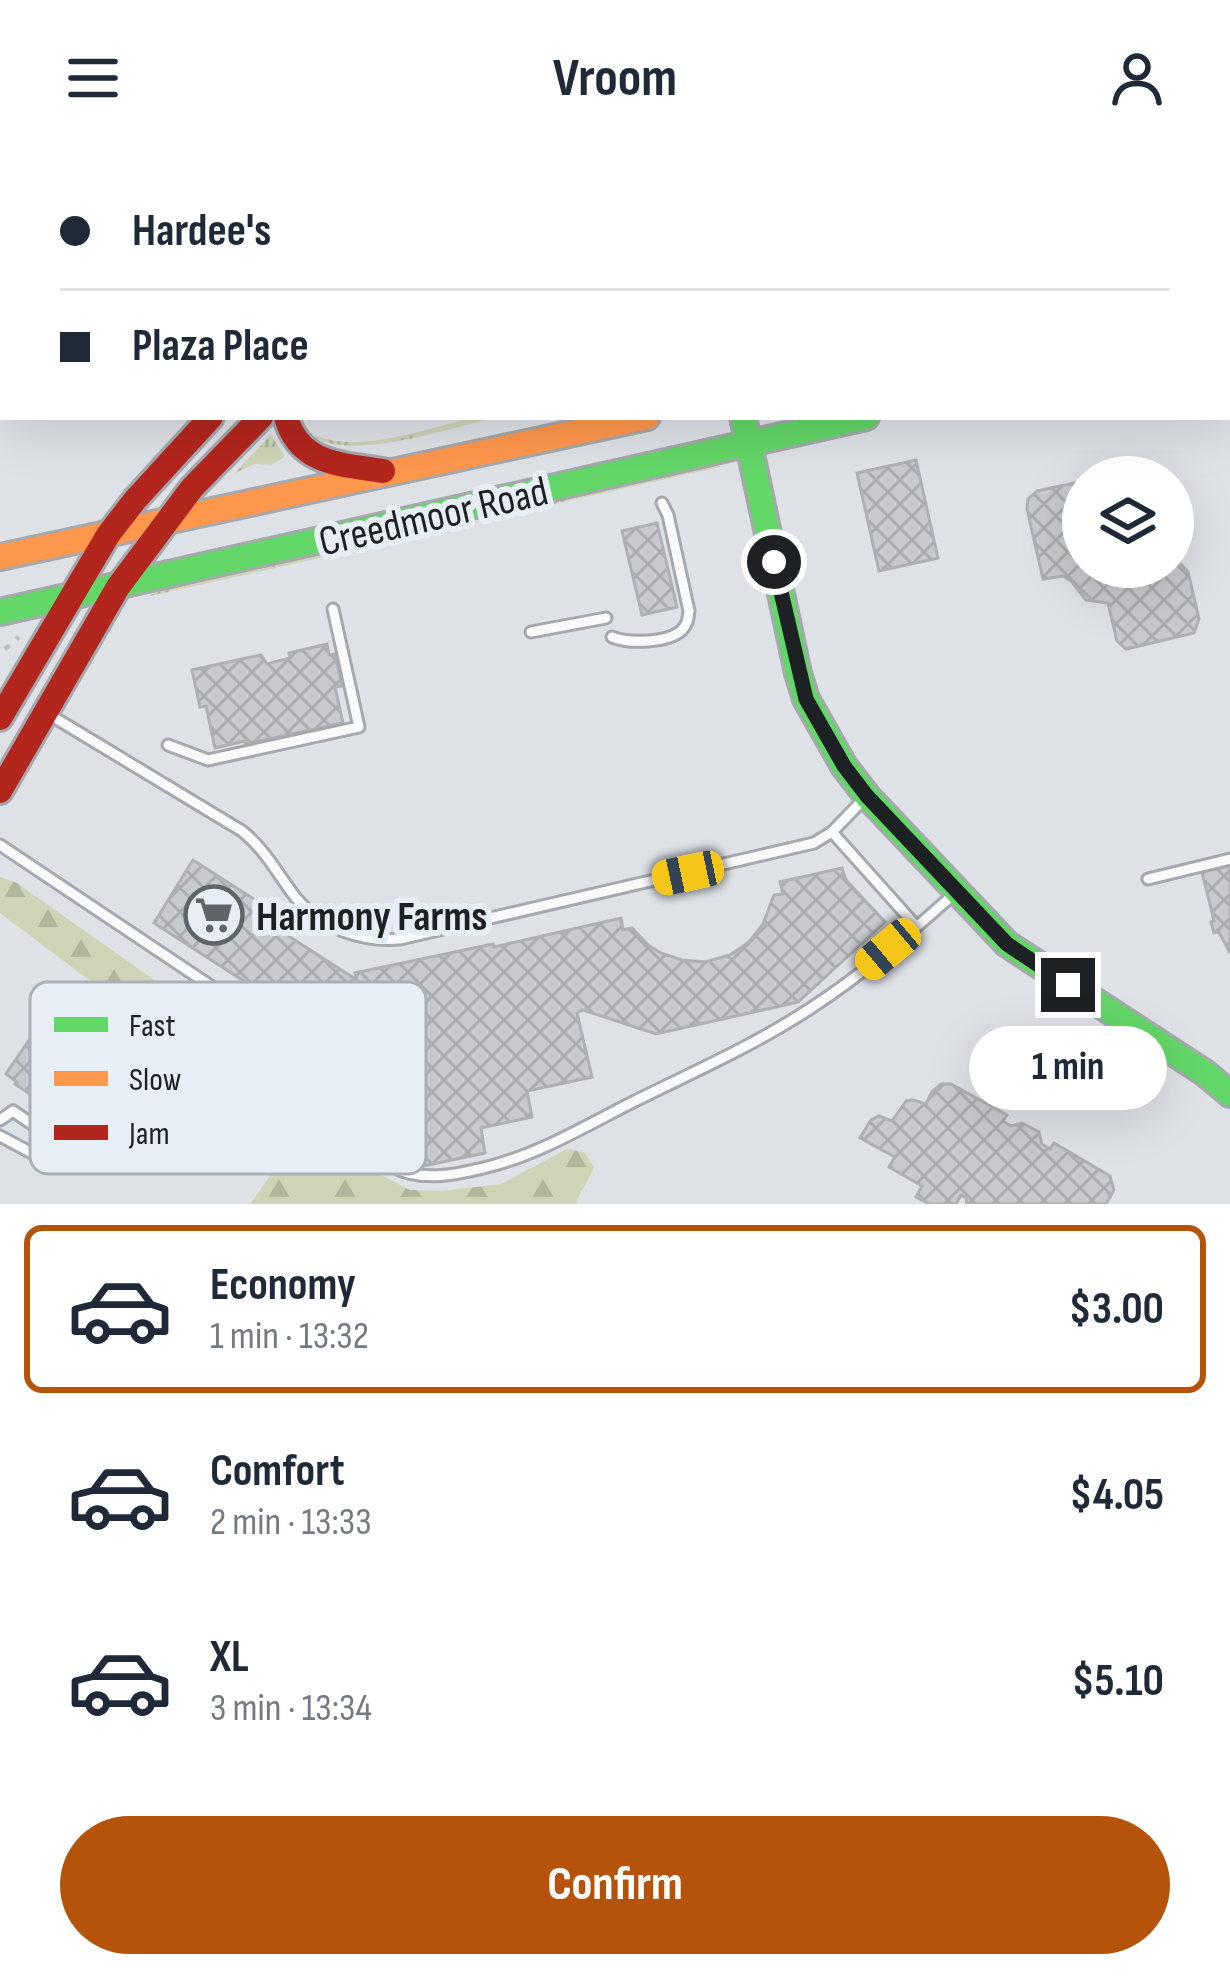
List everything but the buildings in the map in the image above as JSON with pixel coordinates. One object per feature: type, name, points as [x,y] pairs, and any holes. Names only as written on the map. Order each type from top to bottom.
[{"type":"main road","points":[[0,718],[108,535],[208,420]]},
{"type":"main road","points":[[0,791],[118,586],[192,488],[258,420]]},
{"type":"main road","points":[[287,420],[290,436],[308,454],[393,473]]},
{"type":"main road","name":"Creedmoor Road","points":[[0,556],[633,420]]},
{"type":"main road","name":"Creedmoor Road","points":[[0,612],[745,430],[838,420]]},
{"type":"main road","points":[[745,430],[806,699],[867,796],[1007,944],[1230,1094]]},
{"type":"main road","points":[[0,672],[0,703]]},
{"type":"lane","points":[[612,637],[633,642],[674,634],[688,620],[662,503]]},
{"type":"lane","points":[[168,746],[208,760],[359,727],[334,609]]},
{"type":"lane","points":[[531,632],[606,618]]},
{"type":"lane","points":[[46,712],[242,831],[314,916],[377,941],[814,843],[832,832],[867,796]]},
{"type":"lane","points":[[832,832],[916,926]]},
{"type":"lane","points":[[0,845],[205,982]]},
{"type":"lane","points":[[1148,879],[1230,859]]},
{"type":"lane","points":[[410,1174],[436,1176],[492,1166],[555,1141],[763,1036],[860,973],[956,892]]},
{"type":"lane","points":[[0,1120],[13,1112],[30,1124]]},
{"type":"lane","points":[[0,1136],[30,1152]]},
{"type":"green space","points":[[464,420],[485,420],[379,444],[333,444],[315,438],[375,441]]},
{"type":"green space","points":[[271,435],[283,458],[235,473]]},
{"type":"green space","points":[[709,464],[720,467],[532,509],[538,504]]},
{"type":"green space","points":[[470,520],[479,522],[146,597],[166,588]]},
{"type":"green space","points":[[0,877],[17,883],[157,982],[92,982],[0,913]]},
{"type":"green space","points":[[567,1149],[584,1152],[594,1167],[576,1204],[250,1204],[271,1174],[379,1174],[410,1190],[443,1191],[501,1184]]},
{"type":"traffic: fast","points":[[744,420],[798,673],[806,699],[844,766],[1007,944],[1230,1094]]},
{"type":"traffic: fast","points":[[0,612],[853,420]]},
{"type":"traffic: slow","points":[[0,557],[633,420]]},
{"type":"traffic: jam","points":[[0,718],[108,535],[208,420]]},
{"type":"traffic: jam","points":[[0,791],[118,587],[192,488],[258,420]]},
{"type":"traffic: jam","points":[[287,420],[292,433],[311,453],[383,471]]},
{"type":"place","name":"Harmony Farms","points":[[214,915]]},
{"type":"route","points":[[774,562],[806,699],[844,766],[1007,944],[1068,985]]}]
